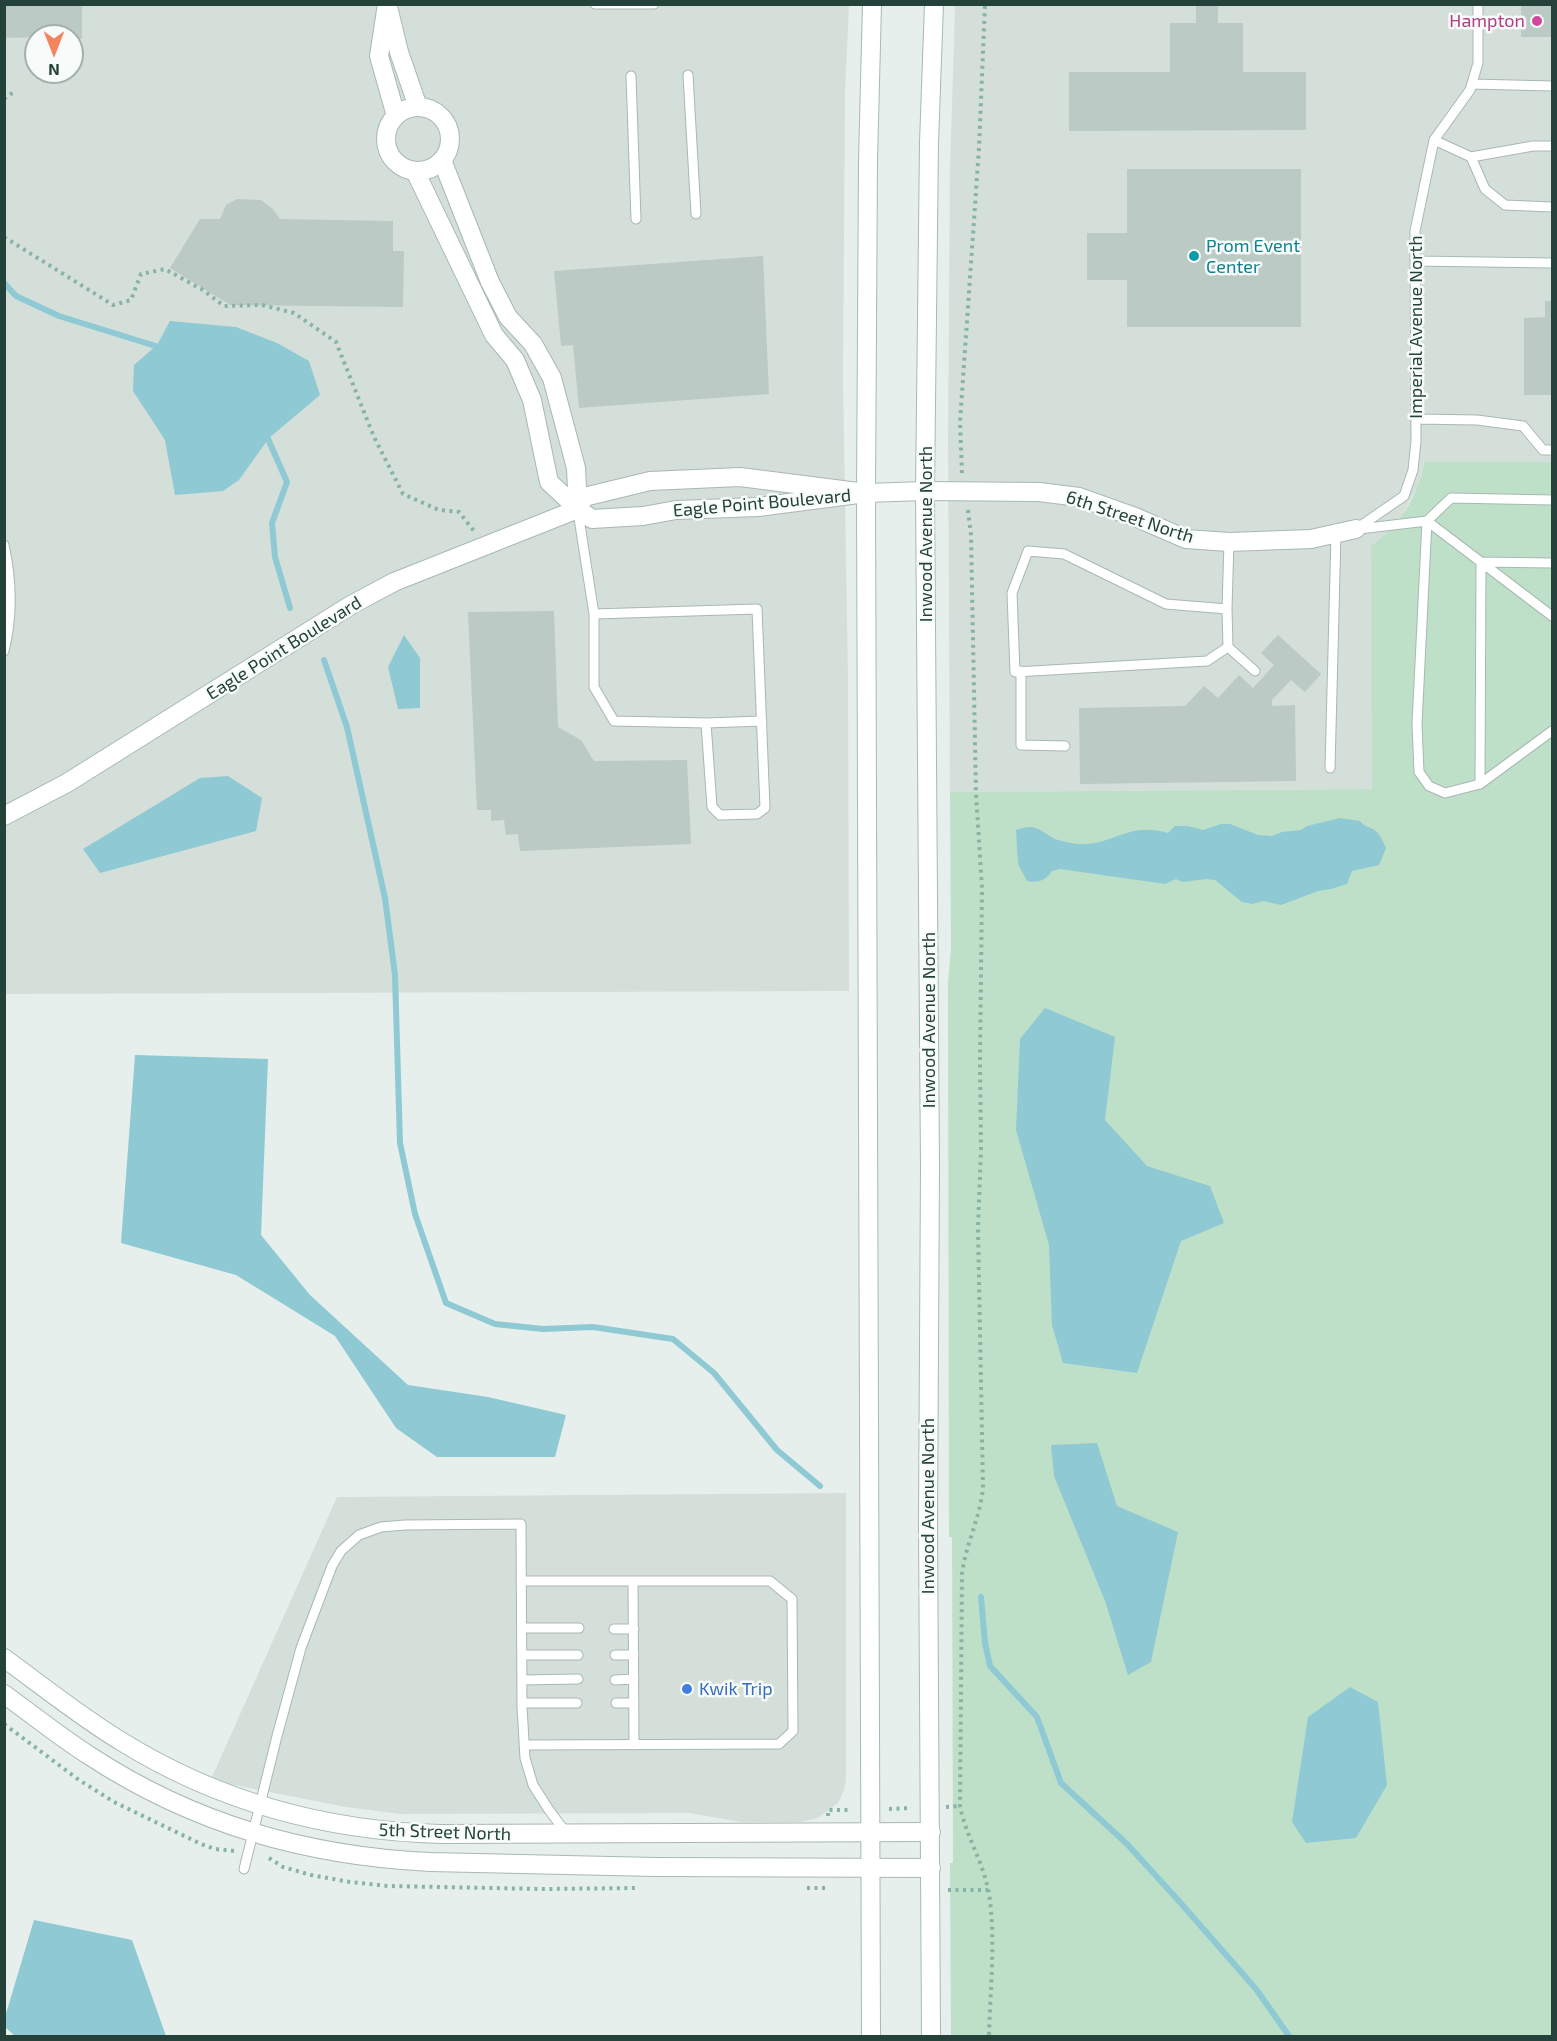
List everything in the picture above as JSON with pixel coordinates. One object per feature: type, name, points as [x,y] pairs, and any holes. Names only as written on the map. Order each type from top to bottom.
[{"type":"street","points":[[387,4],[399,52],[418,107]]},
{"type":"street","points":[[387,4],[379,56],[396,116]]},
{"type":"street","points":[[871,2037],[866,493],[868,161],[872,4]]},
{"type":"street","name":"Inwood Avenue North","points":[[931,2037],[928,1524],[930,1155],[925,491],[929,143],[934,4]]},
{"type":"street","points":[[418,107],[438,114],[449,131],[450,142],[442,160],[425,170],[415,171],[398,164],[388,149],[387,131],[402,111],[418,107]]},
{"type":"street","points":[[442,160],[490,282],[508,317],[534,344],[552,378],[576,468],[578,509]]},
{"type":"street","points":[[415,171],[494,334],[514,360],[532,400],[549,482],[578,509]]},
{"type":"street","name":"Eagle Point Boulevard","points":[[4,816],[67,783],[284,646],[394,582],[578,509],[584,497],[650,481],[740,477],[866,493]]},
{"type":"street","name":"6th Street North","points":[[866,493],[1039,492],[1079,497],[1135,517],[1186,539],[1228,542],[1311,539],[1356,529]]},
{"type":"street","name":"Eagle Point Boulevard","points":[[578,509],[592,519],[643,516],[676,510],[758,507],[866,493]]},
{"type":"street","name":"5th Street North","points":[[4,1658],[93,1723],[148,1758],[202,1785],[260,1805],[328,1823],[397,1833],[931,1832]]},
{"type":"street","name":"5th Street North","points":[[4,1694],[90,1756],[138,1785],[189,1809],[253,1833],[322,1851],[394,1861],[656,1867],[931,1868]]},
{"type":"lane","points":[[595,4],[654,4]]},
{"type":"lane","name":"Imperial Avenue North","points":[[1356,529],[1404,496],[1413,470],[1416,441],[1415,231],[1434,140],[1470,90],[1478,63],[1478,4]]},
{"type":"lane","points":[[688,75],[696,214]]},
{"type":"lane","points":[[631,76],[636,219]]},
{"type":"lane","points":[[1472,84],[1552,86]]},
{"type":"lane","points":[[1434,140],[1471,157],[1525,147],[1552,146]]},
{"type":"lane","points":[[1471,157],[1485,189],[1505,206],[1552,207]]},
{"type":"lane","points":[[1415,261],[1552,263]]},
{"type":"lane","points":[[1416,419],[1477,420],[1523,426],[1543,450],[1552,450]]},
{"type":"lane","points":[[1356,529],[1427,521],[1451,498],[1552,500]]},
{"type":"lane","points":[[578,509],[594,614],[594,687],[614,721],[706,723],[762,721]]},
{"type":"lane","points":[[1427,521],[1552,616]]},
{"type":"lane","points":[[1427,521],[1417,724],[1419,772],[1429,786],[1445,793],[1480,784],[1552,731]]},
{"type":"lane","points":[[1330,768],[1336,534]]},
{"type":"lane","points":[[1228,542],[1228,646],[1255,671]]},
{"type":"lane","points":[[4,545],[10,574],[11,606],[9,633],[4,651]]},
{"type":"lane","points":[[1227,609],[1166,604],[1064,554],[1028,551],[1012,593],[1015,672],[1207,661],[1228,646]]},
{"type":"lane","points":[[1481,562],[1552,562]]},
{"type":"lane","points":[[1480,784],[1481,562]]},
{"type":"lane","points":[[594,614],[757,609],[765,808],[757,813],[720,814],[712,807],[706,723]]},
{"type":"lane","points":[[1021,672],[1020,745],[1065,746]]},
{"type":"lane","points":[[244,1869],[283,1713],[305,1638],[332,1566],[350,1542],[370,1530],[393,1526],[521,1524],[522,1703],[525,1758],[533,1785],[567,1834]]},
{"type":"lane","points":[[521,1581],[770,1581],[792,1599],[793,1731],[779,1744],[524,1745]]},
{"type":"lane","points":[[633,1581],[634,1745]]},
{"type":"lane","points":[[522,1629],[579,1629]]},
{"type":"lane","points":[[614,1629],[634,1629]]},
{"type":"lane","points":[[522,1655],[578,1655]]},
{"type":"lane","points":[[615,1655],[634,1655]]},
{"type":"lane","points":[[522,1680],[578,1679]]},
{"type":"lane","points":[[615,1680],[634,1679]]},
{"type":"lane","points":[[522,1703],[577,1703]]},
{"type":"lane","points":[[616,1703],[634,1703]]},
{"type":"path","points":[[961,463],[960,422],[979,148],[985,4]]},
{"type":"path","points":[[4,99],[15,91]]},
{"type":"path","points":[[4,237],[113,306],[131,300],[141,274],[165,269],[203,290],[224,306],[262,306],[294,313],[336,342],[374,437],[403,494],[439,510],[459,512],[473,529],[482,547]]},
{"type":"path","points":[[970,520],[976,794],[982,888],[981,1150],[978,1238],[983,1488],[980,1514],[962,1573],[960,1806],[980,1860],[988,1890],[991,1922],[989,2037]]},
{"type":"path","points":[[4,1724],[79,1780],[114,1802],[201,1844],[223,1849]]},
{"type":"path","points":[[828,1810],[960,1806]]},
{"type":"path","points":[[952,1890],[988,1890]]},
{"type":"shaded area","points":[[4,5],[849,5],[845,92],[843,380],[848,677],[849,991],[5,994]]},
{"type":"shaded area","points":[[955,5],[1552,5],[1552,462],[1424,462],[1418,486],[1402,515],[1388,532],[1371,545],[1373,789],[950,792],[948,439],[950,171]]},
{"type":"shaded area","points":[[846,1493],[846,1780],[838,1803],[818,1818],[800,1822],[741,1822],[689,1813],[401,1814],[346,1807],[229,1784],[212,1777],[337,1497]]},
{"type":"green space","points":[[1424,462],[1552,462],[1552,2036],[951,2036],[950,1863],[953,1863],[952,1537],[949,1537],[948,983],[951,948],[950,792],[1372,789],[1371,545],[1399,520],[1418,486]]},
{"type":"water","points":[[170,321],[236,327],[277,343],[309,361],[320,395],[269,438],[239,480],[223,491],[175,495],[165,440],[133,391],[134,365],[157,345]]},
{"type":"water","points":[[404,635],[420,658],[420,708],[398,709],[388,667]]},
{"type":"water","points":[[228,776],[262,798],[256,831],[100,873],[83,849],[200,778]]},
{"type":"water","points":[[1340,818],[1360,821],[1378,833],[1386,848],[1379,865],[1352,871],[1347,884],[1318,891],[1281,905],[1263,901],[1252,904],[1242,902],[1215,880],[1206,879],[1183,882],[1176,879],[1165,884],[1060,869],[1052,871],[1041,880],[1027,881],[1018,864],[1016,830],[1027,827],[1036,828],[1060,840],[1089,844],[1142,830],[1168,833],[1175,826],[1188,826],[1203,830],[1221,824],[1230,824],[1258,835],[1272,836]]},
{"type":"water","points":[[1045,1008],[1115,1037],[1105,1120],[1147,1166],[1210,1186],[1224,1223],[1181,1241],[1137,1373],[1063,1363],[1052,1325],[1049,1245],[1016,1130],[1020,1039]]},
{"type":"water","points":[[135,1055],[268,1059],[261,1235],[310,1295],[408,1385],[488,1397],[566,1415],[555,1457],[437,1457],[396,1428],[335,1336],[236,1275],[121,1243]]},
{"type":"water","points":[[1097,1443],[1117,1506],[1178,1532],[1151,1662],[1128,1675],[1105,1601],[1054,1476],[1051,1445]]},
{"type":"water","points":[[1350,1687],[1378,1702],[1387,1785],[1356,1838],[1306,1843],[1292,1822],[1308,1717]]},
{"type":"water","points":[[34,1920],[132,1940],[166,2036],[15,2036],[5,2027],[5,2017]]},
{"type":"building","points":[[4,4],[82,4],[82,24],[24,24],[24,37],[4,38]]},
{"type":"building","name":"Hampton","points":[[1521,4],[1552,4],[1552,37],[1521,37]]},
{"type":"building","points":[[1196,5],[1218,5],[1218,23],[1243,23],[1243,72],[1306,72],[1306,130],[1069,131],[1069,72],[1170,72],[1170,23],[1196,23]]},
{"type":"building","name":"Prom Event Center","points":[[1127,169],[1301,169],[1301,327],[1127,327],[1127,280],[1087,280],[1087,233],[1127,233]]},
{"type":"building","points":[[237,199],[261,200],[273,209],[280,219],[393,221],[393,251],[404,251],[403,307],[230,305],[170,268],[200,219],[220,219],[226,205]]},
{"type":"building","points":[[763,256],[769,394],[579,408],[573,345],[561,346],[554,271]]},
{"type":"building","points":[[1545,301],[1552,301],[1552,395],[1524,395],[1524,318],[1545,317]]},
{"type":"building","points":[[554,611],[558,727],[581,740],[594,761],[687,760],[691,844],[520,851],[518,834],[506,835],[504,820],[491,821],[491,810],[477,810],[468,612]]},
{"type":"building","points":[[1278,635],[1321,674],[1305,692],[1291,680],[1272,700],[1272,706],[1295,705],[1296,781],[1080,784],[1079,708],[1185,706],[1204,686],[1218,698],[1239,675],[1253,688],[1274,665],[1261,653]]},
{"type":"waterway","points":[[4,283],[16,296],[59,316],[162,348]]},
{"type":"waterway","points":[[265,432],[287,482],[272,523],[275,557],[290,608]]},
{"type":"waterway","points":[[324,660],[347,727],[385,898],[395,975],[400,1143],[415,1214],[446,1303],[495,1324],[543,1329],[593,1327],[673,1339],[714,1373],[777,1450],[820,1486]]},
{"type":"waterway","points":[[981,1597],[985,1643],[990,1666],[1037,1717],[1061,1783],[1127,1844],[1178,1900],[1256,1989],[1289,2036]]},
{"type":"place","name":"Hampton","points":[[1537,21]]},
{"type":"place","name":"Prom Event Center","points":[[1194,256]]},
{"type":"place","name":"Kwik Trip","points":[[687,1689]]}]
